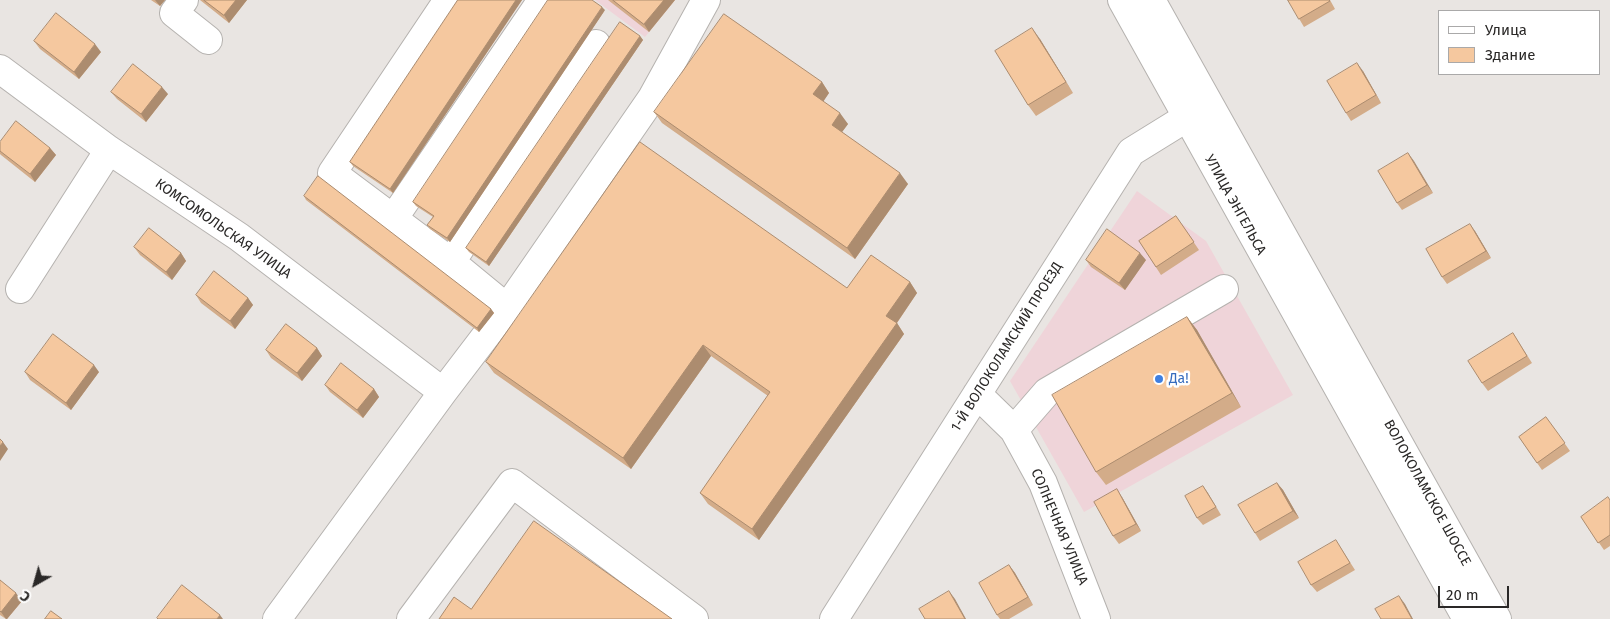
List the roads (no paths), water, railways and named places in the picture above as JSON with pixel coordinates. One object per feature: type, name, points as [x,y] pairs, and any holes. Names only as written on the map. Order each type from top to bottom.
[{"type":"street","points":[[184,0],[174,13],[208,40]]},
{"type":"street","points":[[448,0],[332,173],[451,262],[507,308]]},
{"type":"street","points":[[394,219],[542,0]]},
{"type":"street","points":[[277,619],[443,392],[507,308],[652,98],[706,0]]},
{"type":"street","name":"УЛИЦА ЭНГЕЛЬСА","points":[[1122,0],[1197,111],[1372,394]]},
{"type":"street","name":"УЛИЦА ЭНГЕЛЬСА","points":[[1151,0],[1197,111],[1349,409]]},
{"type":"street","points":[[451,262],[596,44]]},
{"type":"street","name":"КОМСОМОЛЬСКАЯ УЛИЦА","points":[[0,69],[110,150],[239,237],[443,392]]},
{"type":"street","name":"1-Й ВОЛОКОЛАМСКИЙ ПРОЕЗД","points":[[834,619],[1131,152],[1197,111]]},
{"type":"street","points":[[20,288],[110,150]]},
{"type":"street","points":[[1014,430],[1047,392],[1224,289]]},
{"type":"street","name":"СОЛНЕЧНАЯ УЛИЦА","points":[[977,394],[1014,430],[1043,483],[1096,619]]},
{"type":"street","name":"ВОЛОКОЛАМСКОЕ ШОССЕ","points":[[1372,394],[1497,619]]},
{"type":"street","name":"ВОЛОКОЛАМСКОЕ ШОССЕ","points":[[1349,409],[1467,619]]},
{"type":"street","points":[[411,619],[512,483],[694,619]]},
{"type":"place","name":"Да!","points":[[1159,379]]}]
